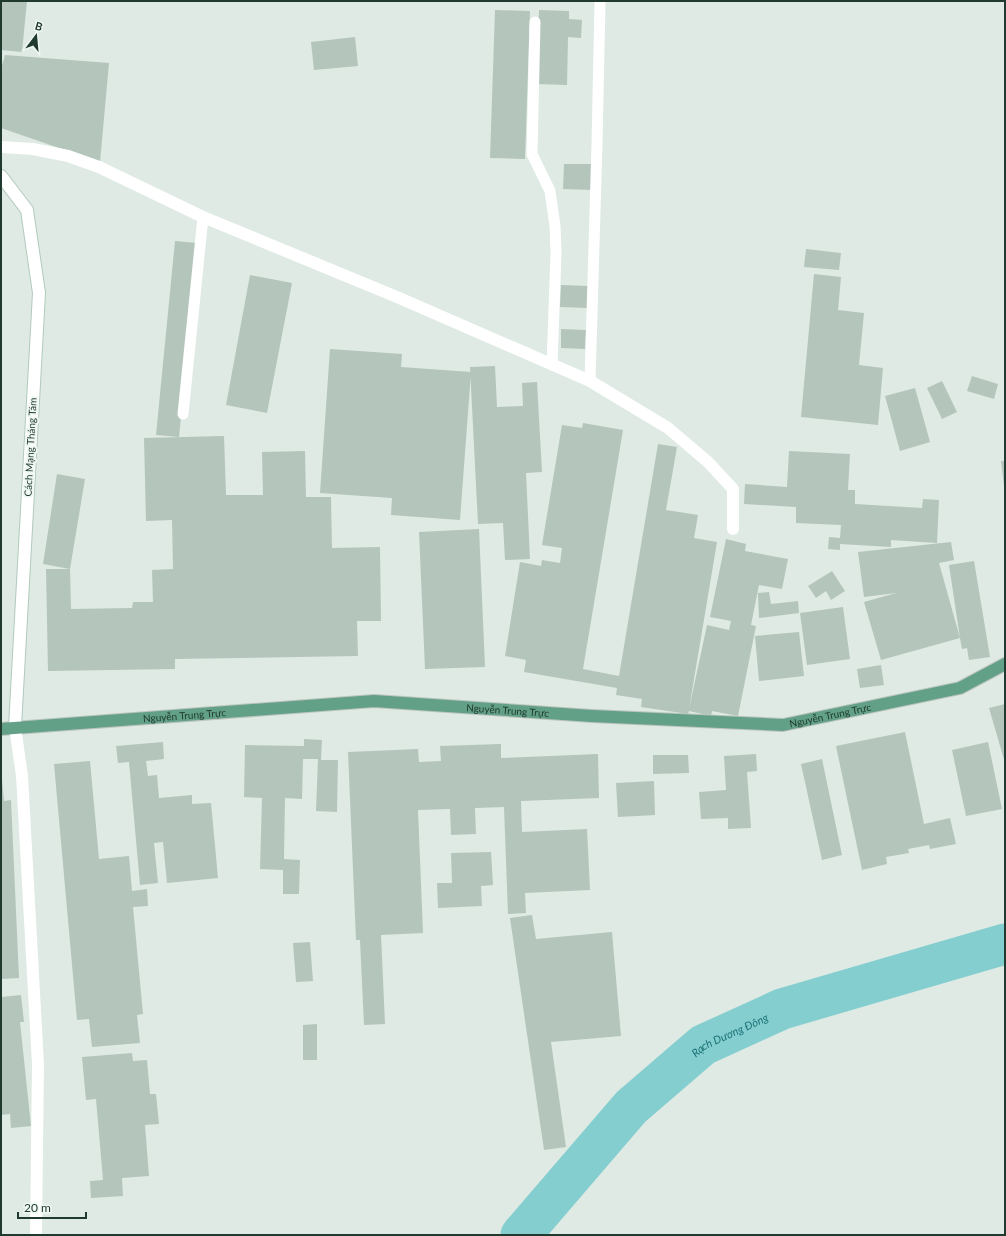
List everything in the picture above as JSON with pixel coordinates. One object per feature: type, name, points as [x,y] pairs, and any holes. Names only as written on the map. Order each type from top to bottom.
[{"type":"main road","name":"Nguyễn Trung Trực","points":[[1,729],[374,701],[592,716],[783,725],[960,688],[1005,664]]},
{"type":"street","points":[[1,148],[33,149],[68,156],[99,167],[203,217],[397,297],[590,381],[668,428],[708,462],[733,489],[733,528]]},
{"type":"street","name":"Cách Mạng Tháng Tám","points":[[1,176],[26,210],[38,293],[15,727],[22,776],[38,1064],[36,1235]]},
{"type":"lane","points":[[590,381],[600,2]]},
{"type":"lane","points":[[535,22],[532,154],[550,191],[555,226],[556,253],[552,365]]},
{"type":"lane","points":[[183,414],[203,217]]},
{"type":"building","points":[[1,1],[27,1],[22,52],[1,50]]},
{"type":"building","points":[[495,10],[530,11],[525,159],[490,158]]},
{"type":"building","points":[[539,10],[569,11],[569,19],[582,20],[581,38],[568,37],[567,85],[537,84]]},
{"type":"building","points":[[355,37],[358,66],[314,70],[311,42]]},
{"type":"building","points":[[5,55],[109,63],[100,162],[1,128],[1,69]]},
{"type":"building","points":[[564,164],[594,164],[593,190],[563,189]]},
{"type":"building","points":[[175,241],[198,243],[179,437],[156,435]]},
{"type":"building","points":[[806,249],[841,253],[839,270],[804,267]]},
{"type":"building","points":[[814,274],[841,277],[838,310],[864,313],[859,365],[883,368],[878,425],[801,417]]},
{"type":"building","points":[[250,275],[292,283],[267,413],[226,405]]},
{"type":"building","points":[[561,285],[588,286],[587,308],[560,307]]},
{"type":"building","points":[[561,329],[586,330],[585,349],[561,348]]},
{"type":"building","points":[[330,349],[402,354],[401,367],[471,372],[460,520],[391,515],[392,498],[320,493]]},
{"type":"building","points":[[495,366],[497,407],[523,406],[522,383],[537,382],[542,472],[526,473],[530,559],[505,560],[503,523],[478,524],[470,367]]},
{"type":"building","points":[[972,376],[998,384],[994,399],[967,391]]},
{"type":"building","points":[[942,381],[957,412],[942,419],[927,388]]},
{"type":"building","points":[[915,388],[930,442],[900,451],[885,396]]},
{"type":"building","points":[[583,423],[623,430],[583,669],[619,676],[658,444],[677,447],[666,510],[698,515],[694,538],[717,542],[689,709],[707,625],[729,630],[731,621],[710,617],[726,539],[746,544],[745,551],[788,559],[782,589],[759,585],[751,625],[756,626],[738,716],[712,711],[711,716],[689,711],[688,714],[641,707],[642,699],[616,695],[617,688],[524,672],[526,660],[505,656],[520,562],[541,566],[542,560],[560,563],[562,548],[542,545],[562,425],[582,428]]},
{"type":"building","points":[[224,436],[226,495],[263,495],[262,452],[305,451],[306,497],[331,497],[332,548],[380,547],[381,621],[357,621],[358,656],[175,659],[175,669],[48,671],[46,569],[70,569],[71,609],[132,608],[133,602],[153,602],[152,570],[173,569],[172,520],[146,521],[144,438]]},
{"type":"building","points":[[789,451],[850,454],[848,490],[855,490],[855,504],[922,508],[923,499],[939,500],[937,543],[891,540],[891,547],[840,544],[840,550],[828,549],[829,537],[840,538],[841,525],[796,523],[796,507],[744,504],[745,484],[787,487]]},
{"type":"building","points":[[1001,461],[1005,461],[1005,486],[1004,486]]},
{"type":"building","points":[[57,474],[85,479],[70,569],[43,564]]},
{"type":"building","points":[[479,529],[485,667],[425,669],[419,532]]},
{"type":"building","points":[[951,542],[954,560],[939,563],[960,638],[881,660],[864,602],[896,593],[864,597],[858,552]]},
{"type":"building","points":[[974,561],[990,657],[969,660],[967,648],[962,649],[949,565]]},
{"type":"building","points":[[832,571],[845,591],[831,600],[826,591],[816,598],[808,586]]},
{"type":"building","points":[[769,592],[771,604],[798,601],[799,613],[759,618],[758,593]]},
{"type":"building","points":[[843,607],[850,659],[807,665],[800,613]]},
{"type":"building","points":[[799,632],[804,676],[759,681],[755,636]]},
{"type":"building","points":[[881,665],[884,685],[860,688],[857,669]]},
{"type":"building","points":[[1005,704],[1005,763],[989,708]]},
{"type":"building","points":[[905,732],[924,824],[950,818],[956,844],[930,849],[929,845],[908,849],[909,853],[886,857],[887,864],[862,870],[836,746]]},
{"type":"building","points":[[304,739],[322,740],[321,760],[338,760],[337,812],[316,811],[318,759],[303,759],[302,799],[285,798],[284,859],[300,860],[299,894],[283,894],[283,870],[260,869],[262,798],[244,797],[245,745],[304,746]]},
{"type":"building","points":[[163,742],[164,759],[146,761],[148,776],[157,775],[159,798],[192,795],[192,804],[211,803],[218,878],[167,883],[163,842],[154,843],[158,883],[140,885],[129,762],[118,763],[116,746]]},
{"type":"building","points":[[988,742],[1002,809],[966,816],[952,750]]},
{"type":"building","points":[[501,744],[501,758],[598,754],[599,798],[521,801],[522,832],[587,829],[590,890],[525,893],[526,913],[508,914],[504,807],[475,808],[476,834],[451,835],[450,809],[418,810],[423,933],[381,935],[385,1024],[364,1025],[360,940],[356,940],[348,752],[418,749],[419,762],[441,761],[440,746]]},
{"type":"building","points":[[756,754],[757,771],[747,772],[751,828],[728,829],[728,818],[701,819],[699,792],[726,790],[724,756]]},
{"type":"building","points":[[653,755],[688,755],[689,773],[653,774]]},
{"type":"building","points":[[822,759],[842,855],[822,860],[801,764]]},
{"type":"building","points":[[90,761],[99,859],[129,856],[132,891],[147,889],[148,906],[133,907],[143,1014],[137,1015],[140,1043],[92,1047],[89,1019],[77,1020],[54,764]]},
{"type":"building","points":[[1,769],[4,801],[11,800],[19,978],[1,979]]},
{"type":"building","points":[[654,781],[655,815],[618,817],[616,783]]},
{"type":"building","points":[[491,852],[493,885],[481,886],[482,906],[438,908],[437,883],[452,883],[451,853]]},
{"type":"building","points":[[532,915],[536,939],[612,932],[621,1036],[551,1042],[566,1147],[544,1150],[510,918]]},
{"type":"building","points":[[310,942],[313,981],[296,982],[293,943]]},
{"type":"building","points":[[21,995],[24,1022],[20,1022],[31,1126],[11,1128],[10,1114],[1,1115],[1,997]]},
{"type":"building","points":[[317,1024],[317,1060],[303,1060],[303,1025]]},
{"type":"building","points":[[132,1053],[133,1061],[147,1060],[150,1094],[156,1094],[159,1124],[145,1125],[149,1176],[122,1178],[123,1196],[91,1198],[90,1181],[103,1180],[96,1099],[86,1100],[82,1057]]},
{"type":"waterway","name":"Rạch Dương Đông","points":[[521,1235],[631,1107],[703,1045],[782,1009],[1005,944]]}]
